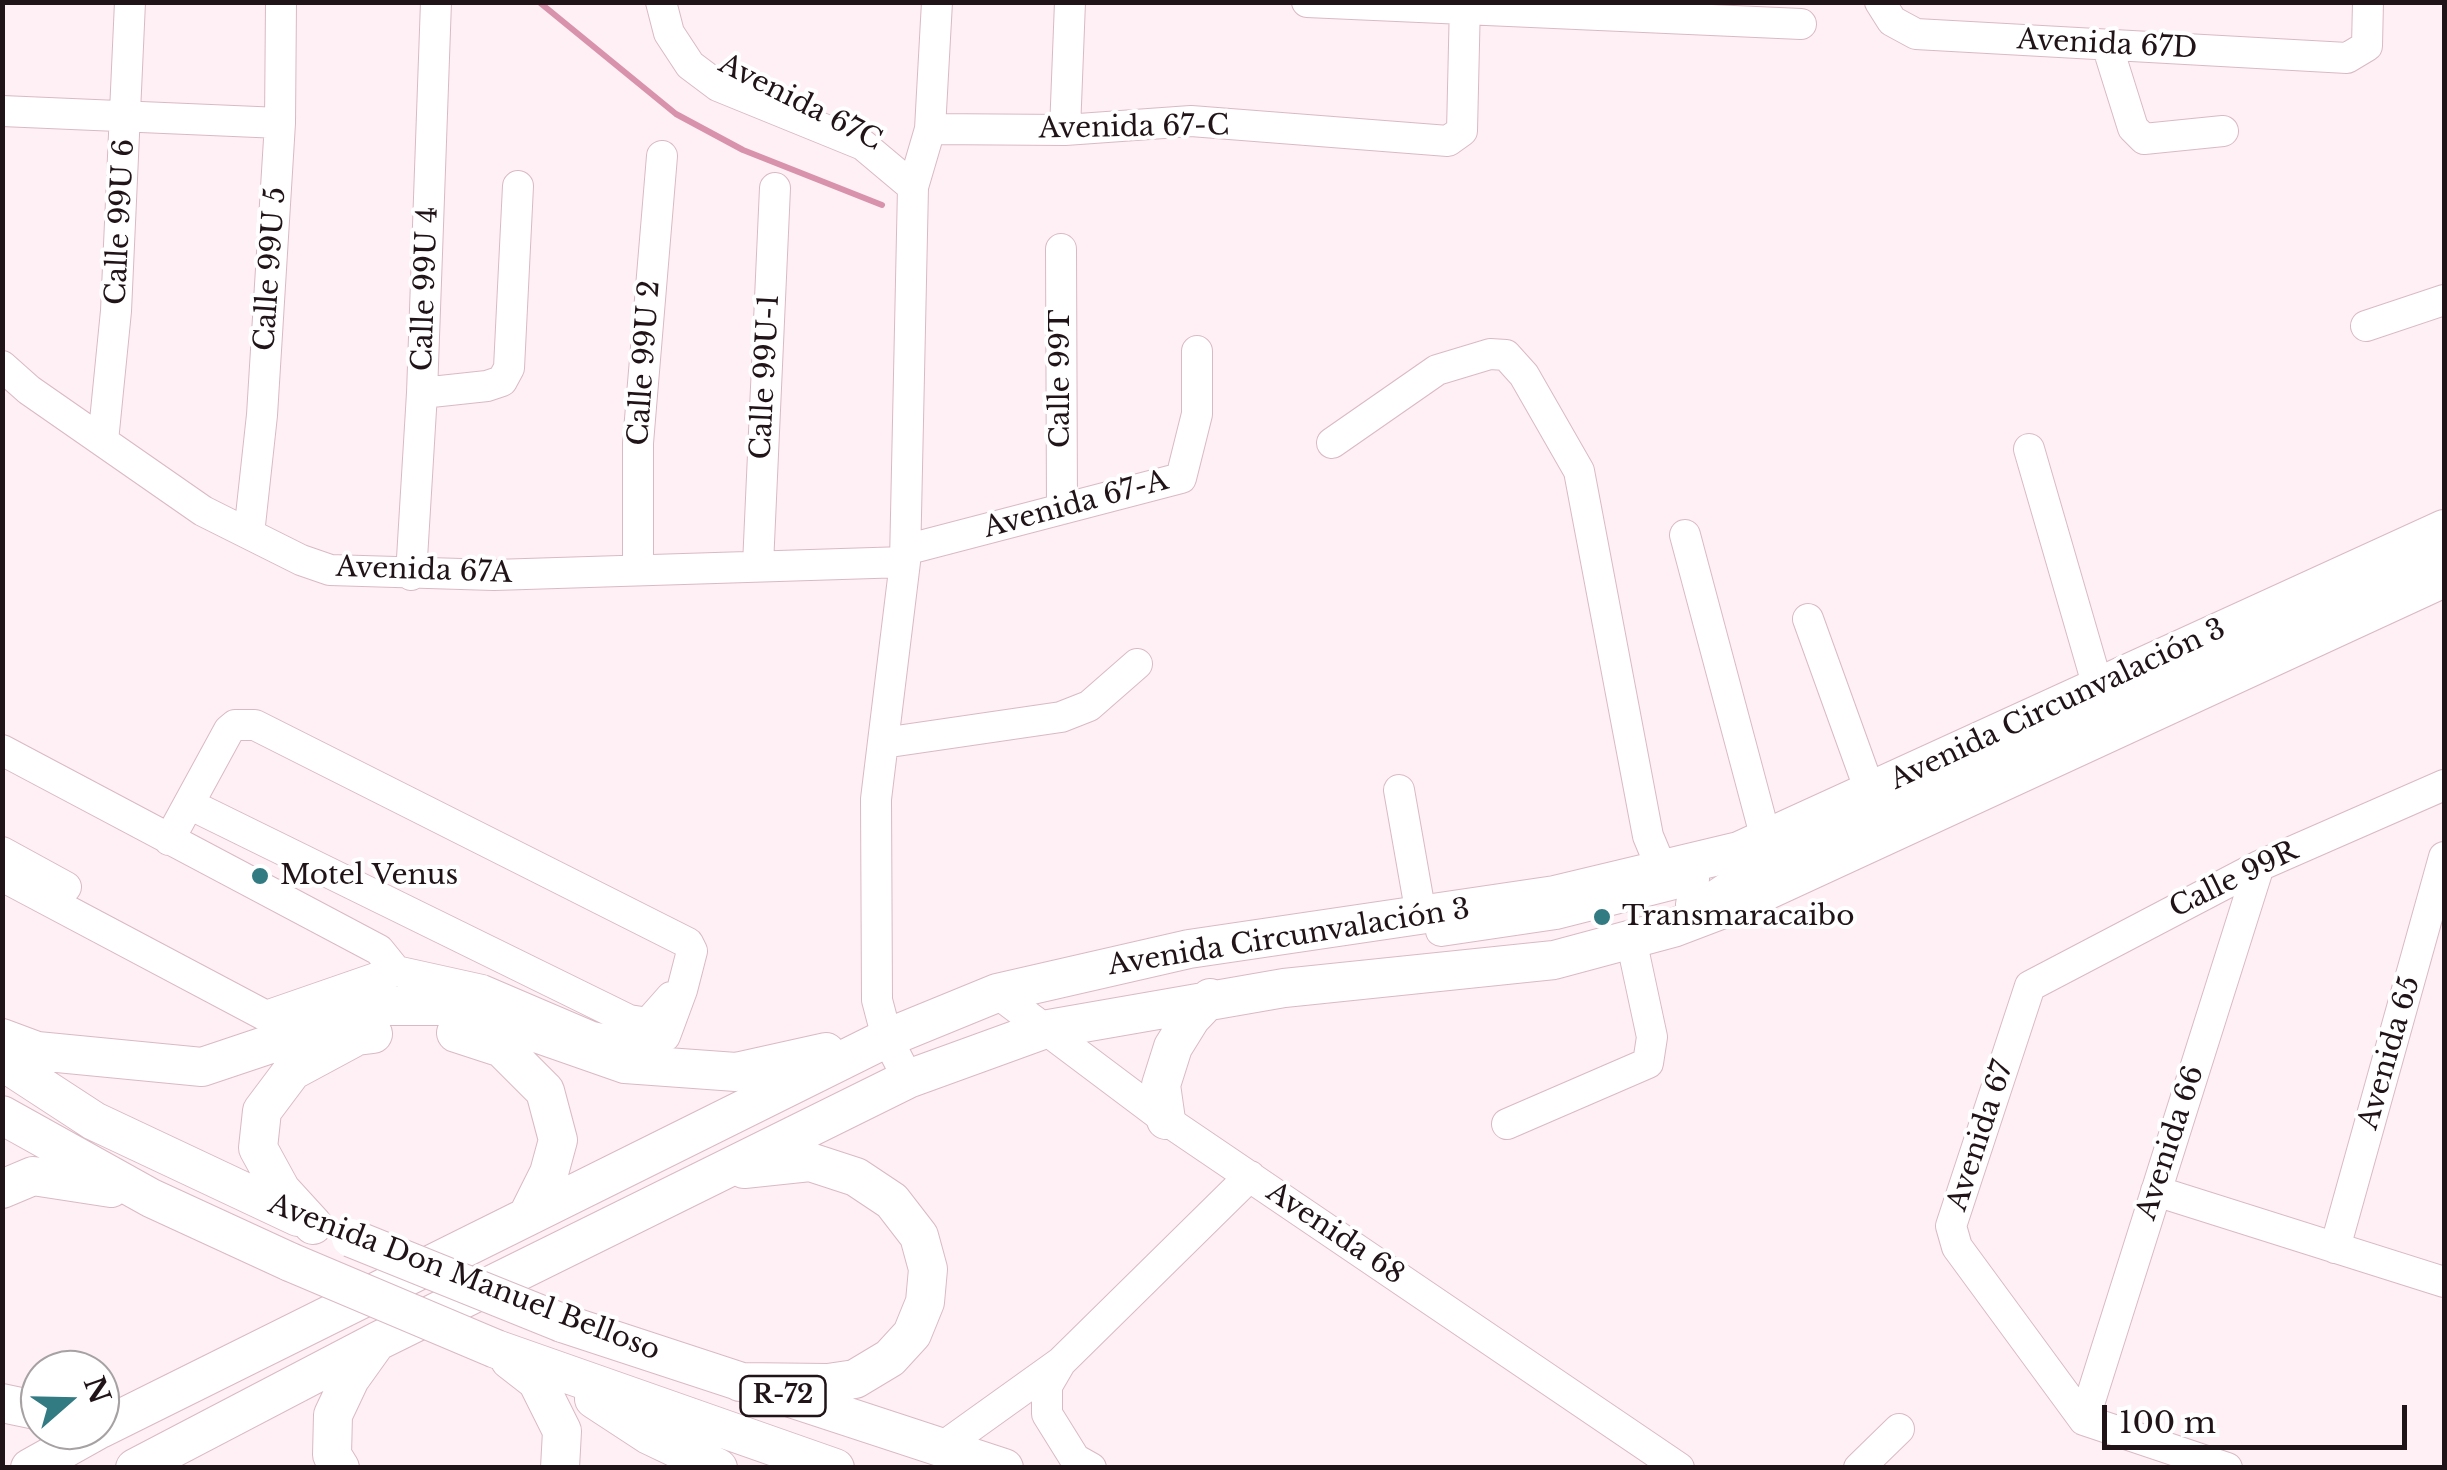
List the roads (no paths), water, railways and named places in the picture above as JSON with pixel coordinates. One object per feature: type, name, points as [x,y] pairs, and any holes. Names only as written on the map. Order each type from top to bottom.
[{"type":"main road","name":"Avenida Circunvalación 3","points":[[120,1418],[887,1038],[996,992],[1189,949],[1555,896],[1761,854],[1870,792],[2444,528]]},
{"type":"main road","name":"Avenida Circunvalación 3","points":[[135,1468],[378,1342],[908,1079],[1043,1030],[1210,998],[1554,960],[1631,939],[1744,900],[2444,578]]},
{"type":"main road","points":[[1166,1120],[1161,1086],[1173,1048],[1190,1018],[1210,998]]},
{"type":"main road","points":[[2,1038],[37,1051],[202,1067],[384,1006],[459,1006],[625,1064],[736,1072],[887,1038]]},
{"type":"main road","points":[[314,1224],[281,1190],[258,1148],[262,1111],[292,1071],[356,1036],[433,1025],[502,1048],[545,1091],[558,1140],[550,1174],[528,1215]]},
{"type":"main road","name":"Avenida Don Manuel Belloso","points":[[2,1061],[94,1121],[314,1224],[562,1323],[1004,1468]]},
{"type":"main road","name":"Avenida Don Manuel Belloso","points":[[2,1115],[151,1198],[290,1262],[496,1349],[835,1468]]},
{"type":"main road","points":[[722,1171],[810,1162],[856,1176],[892,1201],[918,1236],[928,1270],[925,1302],[912,1334],[890,1358],[856,1379],[828,1384],[740,1382]]},
{"type":"main road","points":[[2,1190],[34,1176],[85,1182],[151,1198]]},
{"type":"main road","points":[[340,1468],[332,1455],[333,1415],[350,1379],[378,1342]]},
{"type":"main road","points":[[496,1349],[537,1381],[562,1431],[560,1468]]},
{"type":"main road","name":"R-72","points":[[542,1365],[649,1435],[718,1468]]},
{"type":"main road","points":[[120,1404],[168,1392]]},
{"type":"main road","name":"Avenida Circunvalación 3","points":[[30,1468],[63,1450]]},
{"type":"street","name":"Calle 99U 6","points":[[103,441],[128,120],[130,2]]},
{"type":"street","name":"Calle 99U 5","points":[[249,534],[262,415],[280,123],[282,2]]},
{"type":"street","name":"Calle 99U 4","points":[[411,575],[422,393],[436,2]]},
{"type":"street","points":[[661,2],[678,20]]},
{"type":"street","points":[[908,1079],[887,1038],[877,1000],[876,799],[905,556],[913,187],[930,128],[938,2]]},
{"type":"street","points":[[1064,130],[1070,2]]},
{"type":"street","points":[[1308,2],[1801,24]]},
{"type":"street","name":"Avenida 67D","points":[[1880,2],[1892,21],[1916,34],[2347,58],[2358,55],[2366,46],[2368,2]]},
{"type":"street","name":"Avenida 67-C","points":[[930,128],[1064,130],[1191,121],[1457,139],[1462,131],[1464,7]]},
{"type":"street","name":"Avenida 67C","points":[[678,20],[704,52],[727,70],[869,131],[888,145],[913,187]]},
{"type":"street","points":[[2107,45],[2133,128],[2144,139],[2223,131]]},
{"type":"street","points":[[2,111],[128,120],[280,123]]},
{"type":"street","name":"Calle 99U 2","points":[[638,569],[638,444],[662,156]]},
{"type":"street","points":[[422,393],[502,381],[508,368],[518,186]]},
{"type":"street","name":"Calle 99U-1","points":[[758,565],[775,188]]},
{"type":"street","name":"Calle 99T","points":[[1061,249],[1062,509]]},
{"type":"street","points":[[2366,326],[2444,300]]},
{"type":"street","name":"Avenida 67-A","points":[[905,556],[1182,478],[1197,414],[1197,351]]},
{"type":"street","points":[[1332,443],[1437,370],[1490,354],[1506,355],[1524,374],[1579,471],[1648,836],[1663,872]]},
{"type":"street","name":"Avenida 67A","points":[[2,366],[203,511],[330,570],[411,575],[758,565],[905,556]]},
{"type":"street","points":[[2030,450],[2098,687]]},
{"type":"street","points":[[1685,535],[1761,854]]},
{"type":"street","points":[[1326,929],[1409,935],[1556,914],[1651,893],[1761,854],[2444,552]]},
{"type":"street","points":[[1808,618],[1870,792]]},
{"type":"street","points":[[883,743],[1060,717],[1089,706],[1137,664]]},
{"type":"street","points":[[2,876],[266,1016],[396,971],[482,990],[592,1037],[637,1047],[665,1036],[682,990],[692,950],[683,940],[255,725],[235,725],[229,730],[170,840]]},
{"type":"street","points":[[2,750],[379,950],[396,971]]},
{"type":"street","name":"Calle 99R","points":[[2030,986],[2258,866],[2444,785]]},
{"type":"street","points":[[1398,790],[1421,915]]},
{"type":"street","points":[[189,804],[628,1020],[648,1024],[665,1001],[682,990]]},
{"type":"street","points":[[2,852],[271,999],[302,1006]]},
{"type":"street","points":[[1342,981],[1414,957],[1561,941],[1639,920],[1713,897],[1761,854]]},
{"type":"street","name":"Avenida 65","points":[[2336,1248],[2444,858]]},
{"type":"street","name":"Avenida 66","points":[[2084,1420],[2258,866]]},
{"type":"street","points":[[1507,1124],[1648,1063],[1652,1037],[1631,939]]},
{"type":"street","name":"Avenida 67","points":[[2030,986],[1951,1226],[1951,1236],[2084,1420]]},
{"type":"street","name":"Avenida 68","points":[[996,992],[1166,1120],[1680,1468]]},
{"type":"street","points":[[942,1448],[1060,1362],[1250,1176]]},
{"type":"street","points":[[2156,1191],[2444,1282]]},
{"type":"street","points":[[1060,1362],[1048,1386],[1047,1414],[1074,1459],[1091,1468]]},
{"type":"street","points":[[2084,1420],[2227,1468]]},
{"type":"street","points":[[1859,1468],[1899,1429]]},
{"type":"waterway","points":[[539,2],[676,114],[743,150],[882,205]]},
{"type":"place","name":"Motel Venus","points":[[260,876]]},
{"type":"place","name":"Transmaracaibo","points":[[1602,917]]}]
